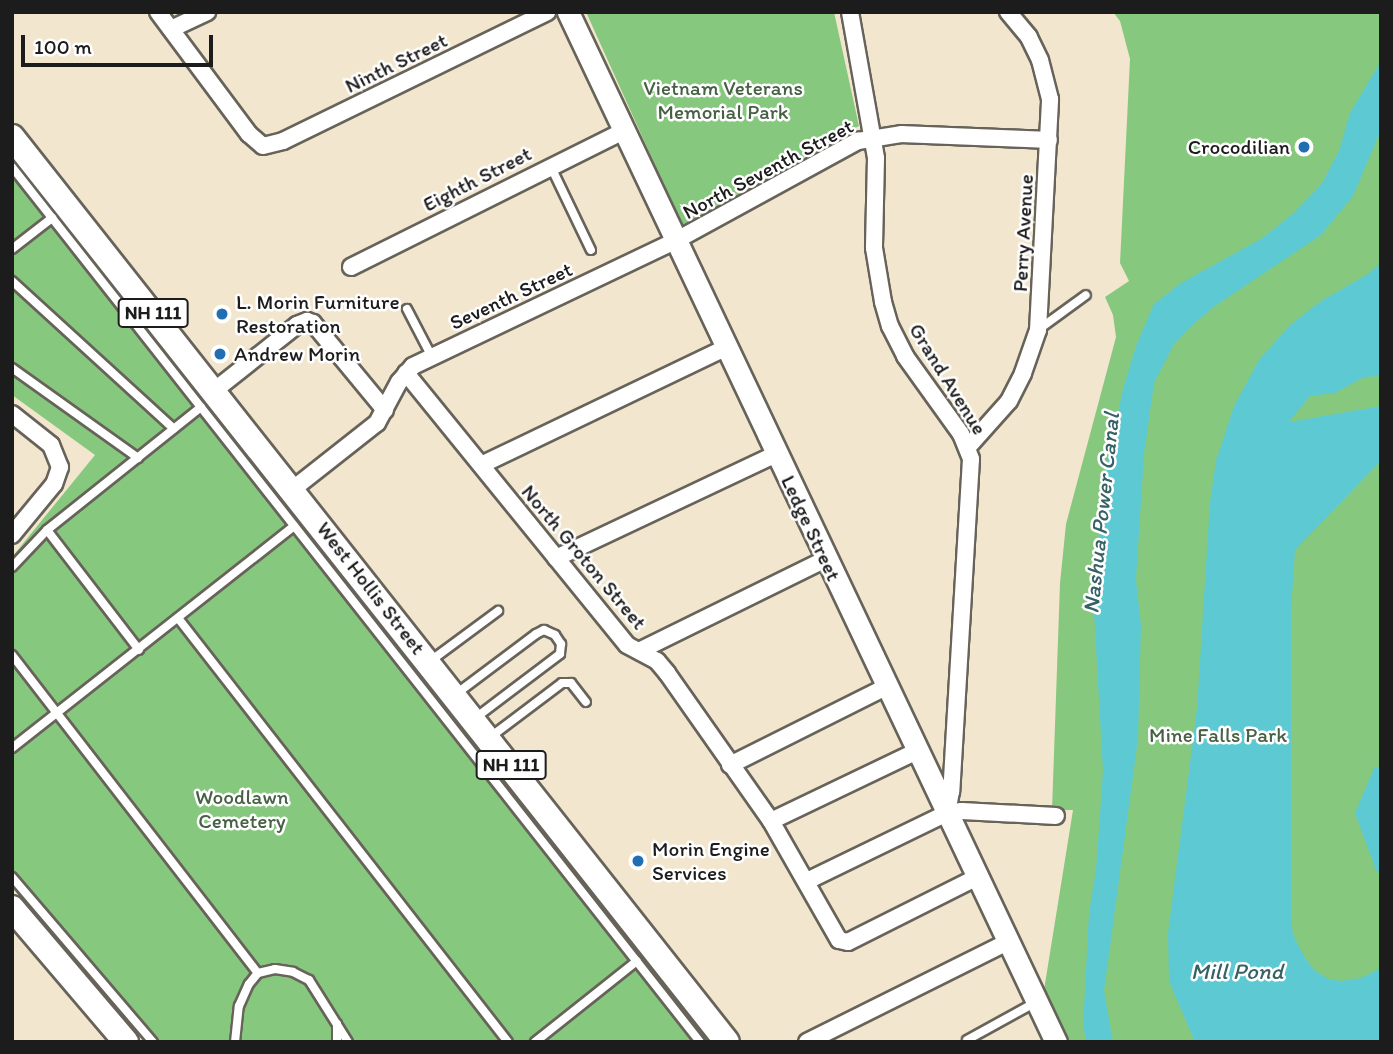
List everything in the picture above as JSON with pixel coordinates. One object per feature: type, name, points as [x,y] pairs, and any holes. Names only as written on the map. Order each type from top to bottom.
[{"type":"main road","name":"West Hollis Street","points":[[12,136],[208,398],[293,489],[727,1042]]},
{"type":"main road","points":[[12,908],[126,1042]]},
{"type":"street","points":[[158,12],[172,29],[207,12]]},
{"type":"street","name":"Ninth Street","points":[[172,29],[249,134],[262,146],[283,141],[547,12]]},
{"type":"street","name":"Ledge Street","points":[[568,12],[1056,1042]]},
{"type":"street","name":"Grand Avenue","points":[[850,12],[876,167],[876,264],[890,326],[905,356],[968,447],[971,459],[951,791],[947,813]]},
{"type":"street","name":"Perry Avenue","points":[[968,447],[1009,401],[1023,373],[1038,331],[1050,99],[1045,72],[1029,37],[1008,12]]},
{"type":"street","name":"Eighth Street","points":[[351,267],[624,131]]},
{"type":"street","name":"North Seventh Street","points":[[675,242],[846,147],[872,138],[941,134],[1049,140]]},
{"type":"street","name":"Seventh Street","points":[[293,489],[353,445],[377,423],[406,373],[432,357],[675,242]]},
{"type":"street","points":[[208,398],[297,325],[307,321],[313,323],[385,410]]},
{"type":"street","points":[[481,465],[725,348]]},
{"type":"street","name":"North Groton Street","points":[[406,373],[627,645],[657,661],[771,821],[839,940],[843,942],[977,877]]},
{"type":"street","points":[[12,414],[51,445],[60,467],[54,484],[12,535]]},
{"type":"street","points":[[556,558],[776,454]]},
{"type":"street","points":[[639,651],[826,559]]},
{"type":"street","points":[[730,765],[886,687]]},
{"type":"street","points":[[771,821],[917,751]]},
{"type":"street","points":[[807,881],[947,813],[962,811],[1056,816]]},
{"type":"street","points":[[807,1042],[1008,942]]},
{"type":"lane","points":[[550,166],[591,250]]},
{"type":"lane","points":[[12,167],[52,218],[208,398],[294,526],[700,1042]]},
{"type":"lane","points":[[12,249],[52,218]]},
{"type":"lane","points":[[12,281],[174,429]]},
{"type":"lane","points":[[1038,331],[1086,295]]},
{"type":"lane","points":[[407,309],[432,357]]},
{"type":"lane","points":[[12,368],[138,458]]},
{"type":"lane","points":[[12,567],[47,530],[174,429],[208,398]]},
{"type":"lane","points":[[12,748],[58,715],[294,526]]},
{"type":"lane","points":[[47,530],[139,650]]},
{"type":"lane","points":[[429,662],[498,611]]},
{"type":"lane","points":[[178,618],[508,1042]]},
{"type":"lane","points":[[455,695],[536,634],[544,630],[555,635],[561,644],[560,654],[482,729]]},
{"type":"lane","points":[[12,655],[258,973]]},
{"type":"lane","points":[[482,729],[562,683],[571,683],[586,702]]},
{"type":"lane","points":[[12,877],[153,1042]]},
{"type":"lane","points":[[535,1042],[637,961]]},
{"type":"lane","points":[[258,973],[285,970],[309,980],[348,1042]]},
{"type":"lane","points":[[234,1042],[239,1006],[258,973]]},
{"type":"lane","points":[[967,1040],[1036,1002]]},
{"type":"lane","points":[[337,1021],[337,1042]]},
{"type":"green space","name":"Vietnam Veterans Memorial Park","points":[[586,12],[834,12],[859,126],[682,225]]},
{"type":"green space","name":"Mine Falls Park","points":[[1113,12],[1381,12],[1381,1042],[1069,1042],[1044,990],[1073,810],[1052,810],[1060,583],[1066,524],[1116,337],[1113,315],[1105,297],[1129,281],[1120,263],[1130,59],[1120,21]]},
{"type":"green space","name":"Woodlawn Cemetery","points":[[12,157],[206,398],[709,1042],[145,1042],[12,885],[12,557],[95,455],[12,395]]},
{"type":"water","points":[[1381,61],[1381,130],[1353,196],[1321,235],[1215,306],[1190,327],[1174,344],[1154,383],[1144,454],[1136,580],[1141,625],[1138,739],[1104,991],[1113,1042],[1087,1042],[1083,1027],[1089,913],[1096,870],[1103,771],[1094,611],[1105,473],[1123,389],[1136,346],[1154,304],[1181,283],[1261,239],[1294,213],[1322,183],[1339,151],[1350,113]]},
{"type":"water","name":"Mill Pond","points":[[1381,263],[1381,376],[1364,377],[1335,393],[1310,396],[1289,422],[1381,406],[1381,461],[1295,550],[1291,612],[1291,917],[1293,935],[1304,956],[1313,969],[1328,979],[1341,981],[1361,978],[1381,968],[1381,1042],[1195,1042],[1169,981],[1168,933],[1197,709],[1210,502],[1216,461],[1234,406],[1259,360],[1290,325],[1321,301],[1368,274]]},
{"type":"water","points":[[1375,766],[1381,769],[1381,875],[1376,870],[1355,813]]},
{"type":"place","name":"Crocodilian","points":[[1304,147]]},
{"type":"place","name":"L. Morin Furniture Restoration","points":[[222,314]]},
{"type":"place","name":"Andrew Morin","points":[[220,354]]},
{"type":"place","name":"Morin Engine Services","points":[[638,861]]},
{"type":"water label","name":"Nashua Power Canal","points":[[1101,513]]}]
